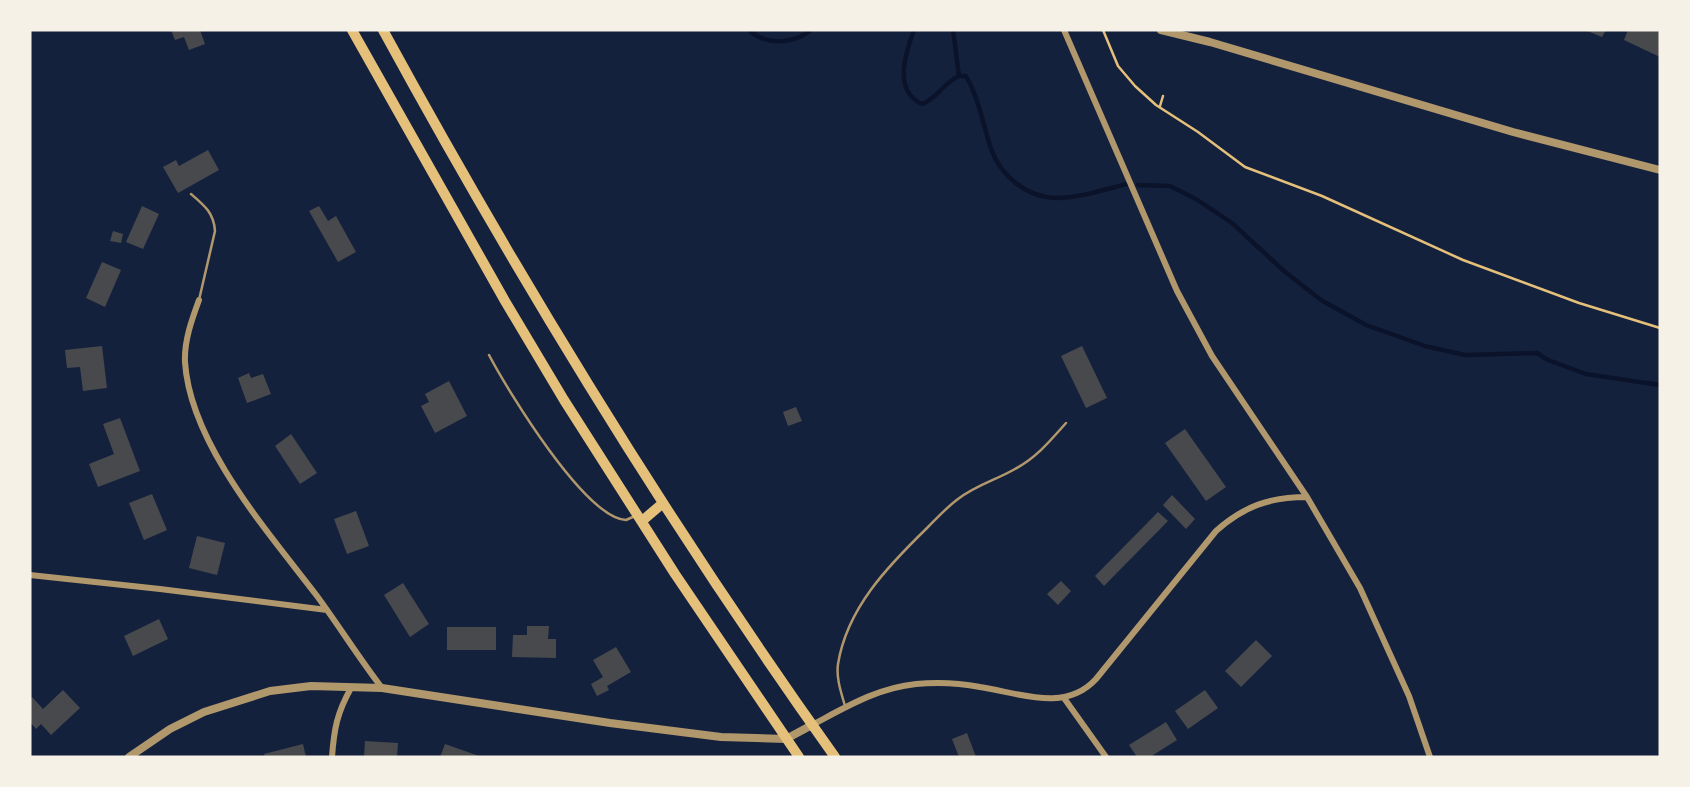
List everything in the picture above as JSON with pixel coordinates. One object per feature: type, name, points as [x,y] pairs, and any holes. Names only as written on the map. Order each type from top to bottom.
[{"type":"main road","points":[[383,30],[519,271],[663,503],[742,624],[835,757]]},
{"type":"main road","points":[[355,31],[505,301],[640,518],[799,757]]},
{"type":"main road","points":[[640,518],[663,503]]},
{"type":"street","points":[[1064,30],[1177,291],[1212,356],[1307,498],[1360,588],[1409,696],[1430,757]]},
{"type":"street","points":[[1161,30],[1210,41],[1513,131],[1660,170]]},
{"type":"street","points":[[199,300],[186,346],[185,363],[202,426],[219,461],[240,494],[382,688]]},
{"type":"street","points":[[130,757],[170,729],[204,712],[270,691],[311,686],[382,688],[721,737],[786,739],[845,707],[875,693],[895,688],[938,683],[983,687],[1019,696],[1064,698],[1082,692],[1096,679],[1216,531],[1231,517],[1268,500],[1307,498]]},
{"type":"street","points":[[30,575],[327,610]]},
{"type":"street","points":[[331,757],[335,721],[351,688]]},
{"type":"street","points":[[1064,698],[1106,757]]},
{"type":"lane","points":[[191,194],[211,212],[214,220],[213,240],[199,300]]},
{"type":"lane","points":[[489,355],[554,456],[581,490],[604,511],[621,520],[640,518]]},
{"type":"lane","points":[[845,707],[838,683],[838,666],[846,633],[864,599],[896,558],[958,499],[1041,453],[1066,423]]},
{"type":"path","points":[[1103,30],[1118,66],[1135,86],[1159,107],[1245,167],[1322,196],[1463,260],[1579,303],[1660,328]]},
{"type":"path","points":[[1159,107],[1163,96]]},
{"type":"building","points":[[171,30],[200,30],[205,44],[189,50],[184,37],[175,40]]},
{"type":"building","points":[[1585,30],[1606,30],[1602,37]]},
{"type":"building","points":[[1628,30],[1660,32],[1660,57],[1624,40]]},
{"type":"building","points":[[208,150],[219,170],[178,193],[163,167],[176,160],[179,166]]},
{"type":"building","points":[[142,206],[159,214],[143,249],[126,242]]},
{"type":"building","points":[[319,206],[328,221],[336,216],[356,252],[338,262],[309,211]]},
{"type":"building","points":[[113,231],[123,234],[121,243],[110,241]]},
{"type":"building","points":[[102,262],[121,270],[105,307],[86,298]]},
{"type":"building","points":[[102,346],[107,388],[83,391],[80,367],[67,368],[65,350]]},
{"type":"building","points":[[1082,346],[1107,398],[1086,408],[1061,356]]},
{"type":"building","points":[[249,373],[251,378],[263,374],[271,394],[247,403],[238,378]]},
{"type":"building","points":[[449,381],[467,416],[435,433],[421,406],[429,402],[425,394]]},
{"type":"building","points":[[796,407],[802,421],[788,426],[783,412]]},
{"type":"building","points":[[120,418],[140,471],[98,487],[89,464],[114,454],[103,424]]},
{"type":"building","points":[[1185,429],[1226,487],[1206,501],[1165,443]]},
{"type":"building","points":[[291,434],[317,473],[300,484],[275,446]]},
{"type":"building","points":[[152,494],[167,530],[144,540],[129,503]]},
{"type":"building","points":[[1172,495],[1195,519],[1186,529],[1163,505]]},
{"type":"building","points":[[356,511],[369,546],[347,554],[334,519]]},
{"type":"building","points":[[1158,512],[1168,521],[1104,586],[1095,576]]},
{"type":"building","points":[[197,536],[225,543],[217,575],[189,568]]},
{"type":"building","points":[[1061,581],[1071,591],[1058,605],[1047,594]]},
{"type":"building","points":[[403,583],[429,624],[410,637],[384,595]]},
{"type":"building","points":[[159,619],[168,639],[133,656],[124,636]]},
{"type":"building","points":[[527,626],[549,626],[548,639],[556,639],[556,658],[512,657],[513,635],[527,635]]},
{"type":"building","points":[[447,627],[496,627],[496,650],[447,650]]},
{"type":"building","points":[[1256,640],[1272,656],[1241,687],[1225,671]]},
{"type":"building","points":[[616,647],[631,672],[607,686],[609,690],[597,696],[591,684],[603,677],[593,660]]},
{"type":"building","points":[[63,690],[80,708],[51,735],[41,724],[36,729],[30,722],[30,699],[32,697],[43,709]]},
{"type":"building","points":[[1205,690],[1218,708],[1188,729],[1175,711]]},
{"type":"building","points":[[1166,722],[1177,740],[1150,757],[1137,757],[1129,745]]},
{"type":"building","points":[[967,733],[976,757],[959,757],[952,739]]},
{"type":"building","points":[[365,741],[398,743],[397,757],[364,757]]},
{"type":"building","points":[[303,744],[306,757],[265,757],[264,754]]},
{"type":"building","points":[[445,744],[482,757],[440,757]]},
{"type":"waterway","points":[[749,30],[772,41],[797,38],[811,30]]},
{"type":"waterway","points":[[914,30],[904,71],[904,81],[913,98],[922,104],[959,76]]},
{"type":"waterway","points":[[953,30],[959,76]]},
{"type":"waterway","points":[[959,76],[966,76],[978,103],[995,159],[1016,184],[1035,194],[1057,198],[1083,195],[1127,184]]},
{"type":"waterway","points":[[1138,185],[1170,186],[1196,199],[1232,223],[1284,271],[1321,300],[1366,325],[1425,346],[1465,355],[1537,353],[1548,360],[1586,374],[1660,385]]}]
